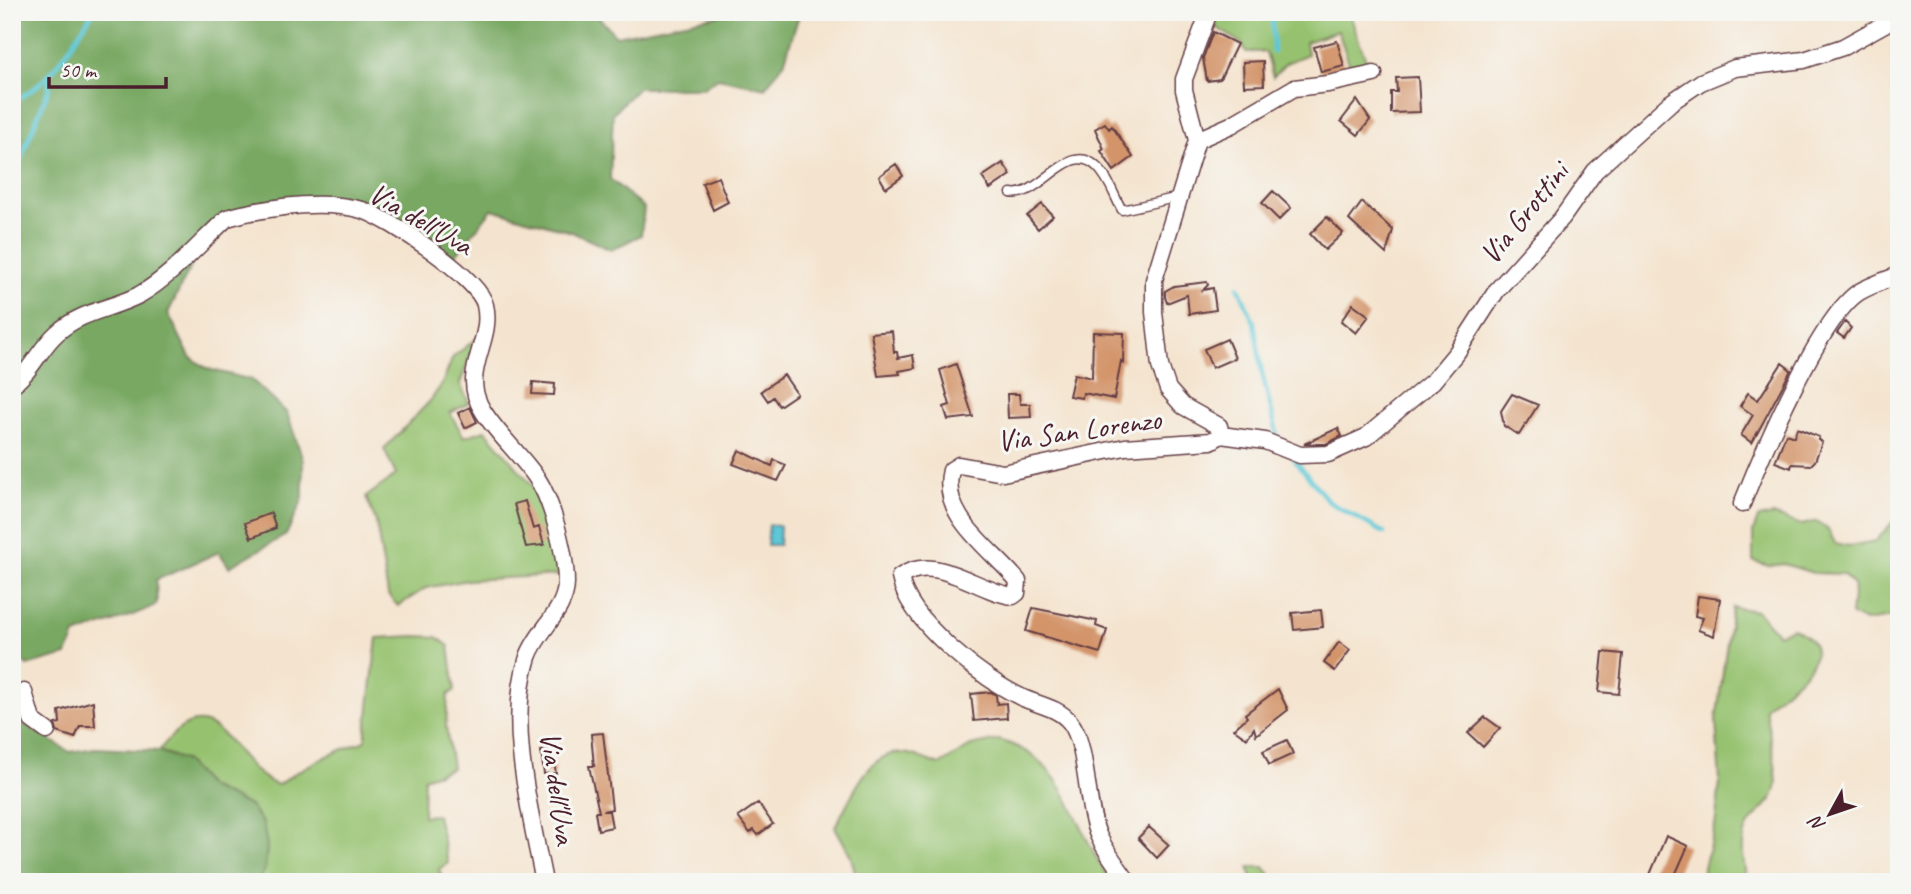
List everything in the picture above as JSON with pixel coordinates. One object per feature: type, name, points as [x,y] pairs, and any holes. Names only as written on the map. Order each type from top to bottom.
[{"type":"street","points":[[1209,12],[1184,79],[1184,90],[1197,140],[1231,125],[1294,88],[1374,74]]},
{"type":"street","name":"Via Grottini","points":[[1221,435],[1265,441],[1300,455],[1328,454],[1366,437],[1433,381],[1457,352],[1497,290],[1562,218],[1595,171],[1670,103],[1701,82],[1735,68],[1804,60],[1843,47],[1899,16]]},
{"type":"street","name":"Via San Lorenzo","points":[[1128,882],[1098,836],[1087,793],[1079,740],[1072,724],[1060,713],[1021,697],[947,646],[902,590],[900,577],[910,569],[922,567],[957,577],[994,594],[1013,596],[1017,593],[1018,581],[963,522],[952,506],[947,491],[948,480],[951,470],[959,465],[1003,474],[1125,447],[1211,441],[1221,435],[1219,426],[1183,406],[1168,389],[1160,366],[1154,312],[1154,281],[1197,140]]},
{"type":"street","name":"Via dell'Uva","points":[[12,385],[26,376],[57,333],[93,310],[137,296],[162,279],[228,218],[242,214],[332,205],[364,211],[460,270],[474,283],[485,302],[488,323],[473,369],[481,410],[537,478],[547,498],[566,584],[562,601],[528,656],[522,690],[523,754],[544,882]]},
{"type":"street","points":[[1742,504],[1770,435],[1830,325],[1859,292],[1899,275]]},
{"type":"street","points":[[24,692],[32,720],[47,731]]},
{"type":"lane","points":[[1011,193],[1019,195],[1076,159],[1087,160],[1097,166],[1122,210],[1179,197]]},
{"type":"green space","points":[[12,12],[594,12],[616,36],[735,12],[800,12],[784,63],[765,88],[718,78],[703,88],[638,88],[613,113],[610,179],[644,208],[641,235],[611,250],[572,232],[492,209],[455,256],[356,202],[292,198],[238,211],[196,256],[168,313],[190,357],[208,369],[252,380],[287,413],[303,460],[303,499],[286,535],[229,567],[219,552],[156,580],[157,604],[75,635],[67,655],[27,666],[12,651]]},
{"type":"green space","points":[[1217,12],[1349,12],[1368,66],[1352,72],[1338,31],[1306,42],[1308,54],[1286,63],[1273,77],[1266,52],[1246,52],[1242,44],[1213,25]]},
{"type":"green space","points":[[476,339],[460,384],[469,403],[450,413],[464,437],[485,430],[533,486],[561,575],[468,580],[426,588],[398,606],[388,595],[376,522],[366,497],[396,475],[384,449],[430,401],[442,384],[453,357]]},
{"type":"green space","points":[[1773,515],[1802,525],[1817,521],[1828,530],[1835,543],[1849,546],[1876,541],[1899,515],[1899,616],[1865,621],[1851,615],[1854,585],[1843,574],[1813,573],[1784,564],[1769,566],[1753,561],[1753,532],[1758,518]]},
{"type":"green space","points":[[1732,607],[1757,611],[1778,634],[1792,628],[1808,638],[1815,648],[1814,659],[1797,680],[1765,708],[1777,783],[1771,799],[1746,830],[1743,852],[1747,882],[1700,882],[1715,826],[1720,782],[1716,721]]},
{"type":"green space","points":[[437,637],[449,646],[455,690],[448,695],[446,726],[452,768],[424,778],[423,816],[437,815],[448,863],[439,869],[443,882],[258,882],[265,869],[267,846],[263,824],[250,806],[209,787],[184,760],[159,751],[178,730],[195,722],[209,724],[262,776],[278,785],[298,771],[365,741],[377,638]]},
{"type":"green space","points":[[14,718],[70,752],[95,748],[159,751],[184,760],[209,787],[250,806],[263,824],[267,846],[265,869],[258,882],[12,882]]},
{"type":"green space","points":[[999,740],[1023,750],[1042,764],[1056,781],[1099,862],[1113,882],[858,882],[850,854],[835,827],[867,771],[886,756],[897,753],[939,765],[971,746]]},
{"type":"green space","points":[[1249,867],[1264,867],[1276,882],[1253,882]]},
{"type":"water","points":[[769,525],[780,526],[779,545],[767,545]]},
{"type":"building","points":[[1213,32],[1237,44],[1220,79],[1207,81],[1203,58]]},
{"type":"building","points":[[1337,41],[1344,66],[1321,72],[1314,47]]},
{"type":"building","points":[[1263,61],[1264,85],[1244,86],[1243,62]]},
{"type":"building","points":[[1418,77],[1420,112],[1391,113],[1391,92],[1397,92],[1396,78]]},
{"type":"building","points":[[1357,100],[1370,120],[1358,135],[1341,121]]},
{"type":"building","points":[[1105,123],[1109,129],[1112,126],[1133,157],[1114,171],[1101,151],[1104,149],[1095,129]]},
{"type":"building","points":[[1003,163],[1011,175],[990,189],[982,177]]},
{"type":"building","points":[[896,164],[903,176],[886,188],[879,176]]},
{"type":"building","points":[[718,177],[728,202],[713,210],[702,183]]},
{"type":"building","points":[[1273,191],[1291,208],[1279,220],[1262,203]]},
{"type":"building","points":[[1362,202],[1393,230],[1386,254],[1349,220]]},
{"type":"building","points":[[1042,204],[1053,216],[1038,229],[1027,216]]},
{"type":"building","points":[[1327,217],[1343,233],[1325,250],[1310,234]]},
{"type":"building","points":[[1207,282],[1208,285],[1203,290],[1213,288],[1216,310],[1189,314],[1187,295],[1167,303],[1165,291],[1174,286]]},
{"type":"building","points":[[1353,304],[1369,316],[1356,333],[1341,321]]},
{"type":"building","points":[[1845,322],[1851,328],[1844,338],[1837,333]]},
{"type":"building","points":[[892,331],[894,352],[897,352],[898,358],[913,355],[915,368],[899,371],[900,374],[878,376],[871,333]]},
{"type":"building","points":[[1093,332],[1124,333],[1123,363],[1121,361],[1114,399],[1083,393],[1082,398],[1069,396],[1074,374],[1092,378]]},
{"type":"building","points":[[1227,339],[1235,358],[1212,368],[1204,349]]},
{"type":"building","points":[[1782,363],[1791,370],[1752,443],[1741,435],[1753,415],[1740,406],[1748,393],[1758,400]]},
{"type":"building","points":[[956,364],[973,417],[948,420],[944,407],[950,405],[940,370]]},
{"type":"building","points":[[784,375],[797,394],[779,406],[773,397],[768,401],[761,391]]},
{"type":"building","points":[[533,382],[555,384],[554,395],[532,394]]},
{"type":"building","points":[[1007,394],[1019,394],[1020,404],[1030,404],[1031,417],[1008,418]]},
{"type":"building","points":[[1512,394],[1538,405],[1519,435],[1504,426],[1501,411]]},
{"type":"building","points":[[470,407],[477,422],[465,428],[458,413]]},
{"type":"building","points":[[1338,428],[1342,436],[1326,444],[1304,444]]},
{"type":"building","points":[[1797,428],[1819,437],[1818,440],[1822,442],[1815,461],[1811,465],[1792,464],[1791,468],[1775,462],[1786,434],[1794,437]]},
{"type":"building","points":[[739,450],[772,466],[774,460],[786,465],[778,481],[733,464]]},
{"type":"building","points":[[525,501],[533,529],[539,527],[544,545],[526,547],[514,504]]},
{"type":"building","points":[[271,513],[276,528],[251,538],[245,523]]},
{"type":"building","points":[[1698,596],[1720,599],[1714,636],[1698,630],[1703,618],[1695,616]]},
{"type":"building","points":[[1033,608],[1097,621],[1096,626],[1107,630],[1100,653],[1026,631]]},
{"type":"building","points":[[1321,610],[1323,627],[1294,630],[1292,613]]},
{"type":"building","points":[[1339,642],[1350,650],[1335,671],[1324,663]]},
{"type":"building","points":[[1603,652],[1623,654],[1619,694],[1599,692]]},
{"type":"building","points":[[1278,689],[1288,710],[1256,735],[1254,728],[1247,738],[1234,729],[1247,717],[1245,714]]},
{"type":"building","points":[[991,692],[996,695],[997,704],[1006,703],[1007,718],[974,721],[971,694]]},
{"type":"building","points":[[93,701],[95,726],[80,726],[75,738],[57,732],[55,724],[60,723],[59,711]]},
{"type":"building","points":[[1485,717],[1500,728],[1483,747],[1468,733]]},
{"type":"building","points":[[603,733],[612,809],[603,811],[609,811],[612,827],[598,830],[595,812],[599,812],[589,766],[594,766],[591,734]]},
{"type":"building","points":[[1287,740],[1293,754],[1269,765],[1263,751]]},
{"type":"building","points":[[552,749],[556,773],[544,774],[541,751]]},
{"type":"building","points":[[758,803],[773,824],[758,835],[754,830],[750,833],[738,817]]},
{"type":"building","points":[[1149,827],[1169,845],[1157,858],[1138,838]]},
{"type":"building","points":[[1666,836],[1688,846],[1672,882],[1660,882],[1649,877]]},
{"type":"waterway","points":[[12,101],[37,86],[48,75],[93,12]]},
{"type":"waterway","points":[[1272,12],[1273,52]]},
{"type":"waterway","points":[[12,181],[49,88],[48,74]]},
{"type":"waterway","points":[[1238,286],[1254,322],[1262,373],[1277,433]]},
{"type":"waterway","points":[[12,339],[12,371]]},
{"type":"waterway","points":[[1294,459],[1329,502],[1384,533]]}]
